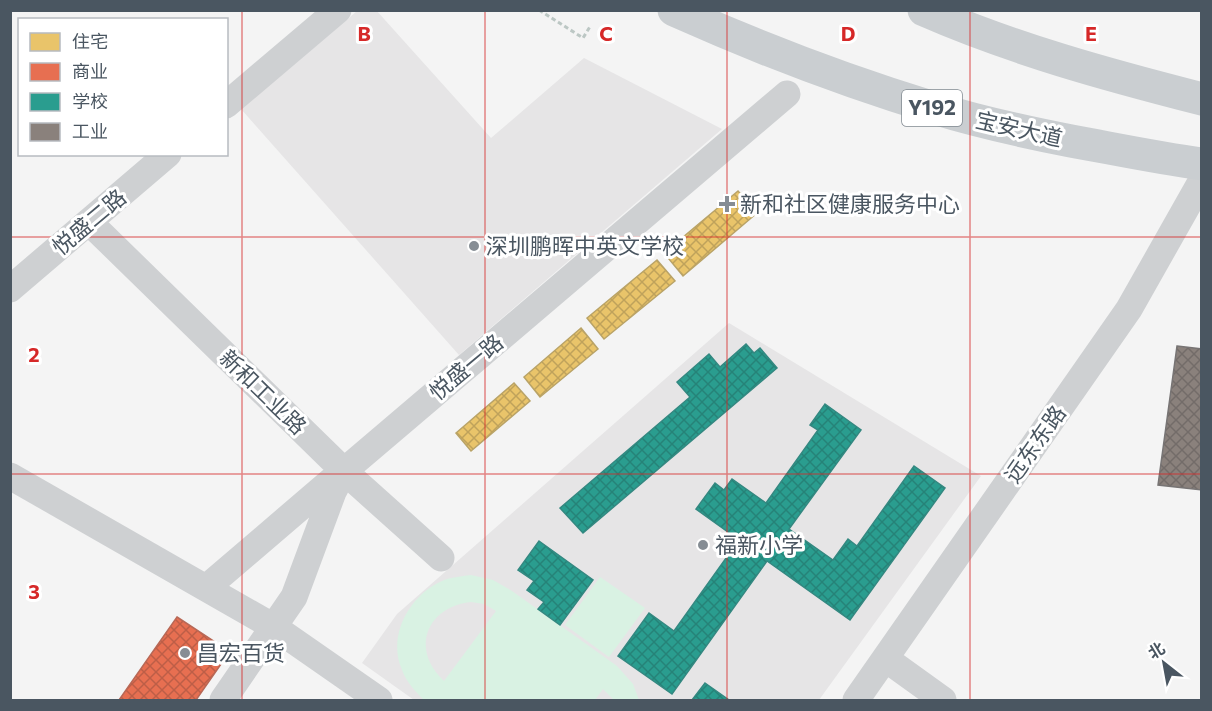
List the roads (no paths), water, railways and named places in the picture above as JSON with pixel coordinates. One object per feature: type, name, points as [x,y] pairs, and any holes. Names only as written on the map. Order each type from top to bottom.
[{"type":"main road","name":"宝安大道","points":[[674,10],[753,45],[936,109],[1005,128],[1202,164]]},
{"type":"main road","points":[[924,10],[1033,50],[1124,79],[1202,99]]},
{"type":"street","points":[[228,103],[338,10]]},
{"type":"street","name":"悦盛一路","points":[[223,700],[294,597],[333,492],[344,471],[787,94]]},
{"type":"street","name":"悦盛二路","points":[[10,289],[166,156]]},
{"type":"street","name":"远东东路","points":[[856,700],[1130,309],[1202,180]]},
{"type":"street","name":"新和工业路","points":[[89,222],[344,471],[441,558]]},
{"type":"street","points":[[206,588],[344,471]]},
{"type":"street","points":[[10,476],[274,627],[380,700]]},
{"type":"street","points":[[886,659],[943,700]]},
{"type":"place","name":"新和社区健康服务中心","points":[[727,204]]},
{"type":"place","name":"深圳鹏晖中英文学校","points":[[474,246]]},
{"type":"place","name":"福新小学","points":[[703,545]]},
{"type":"place","name":"昌宏百货","points":[[185,653]]}]
